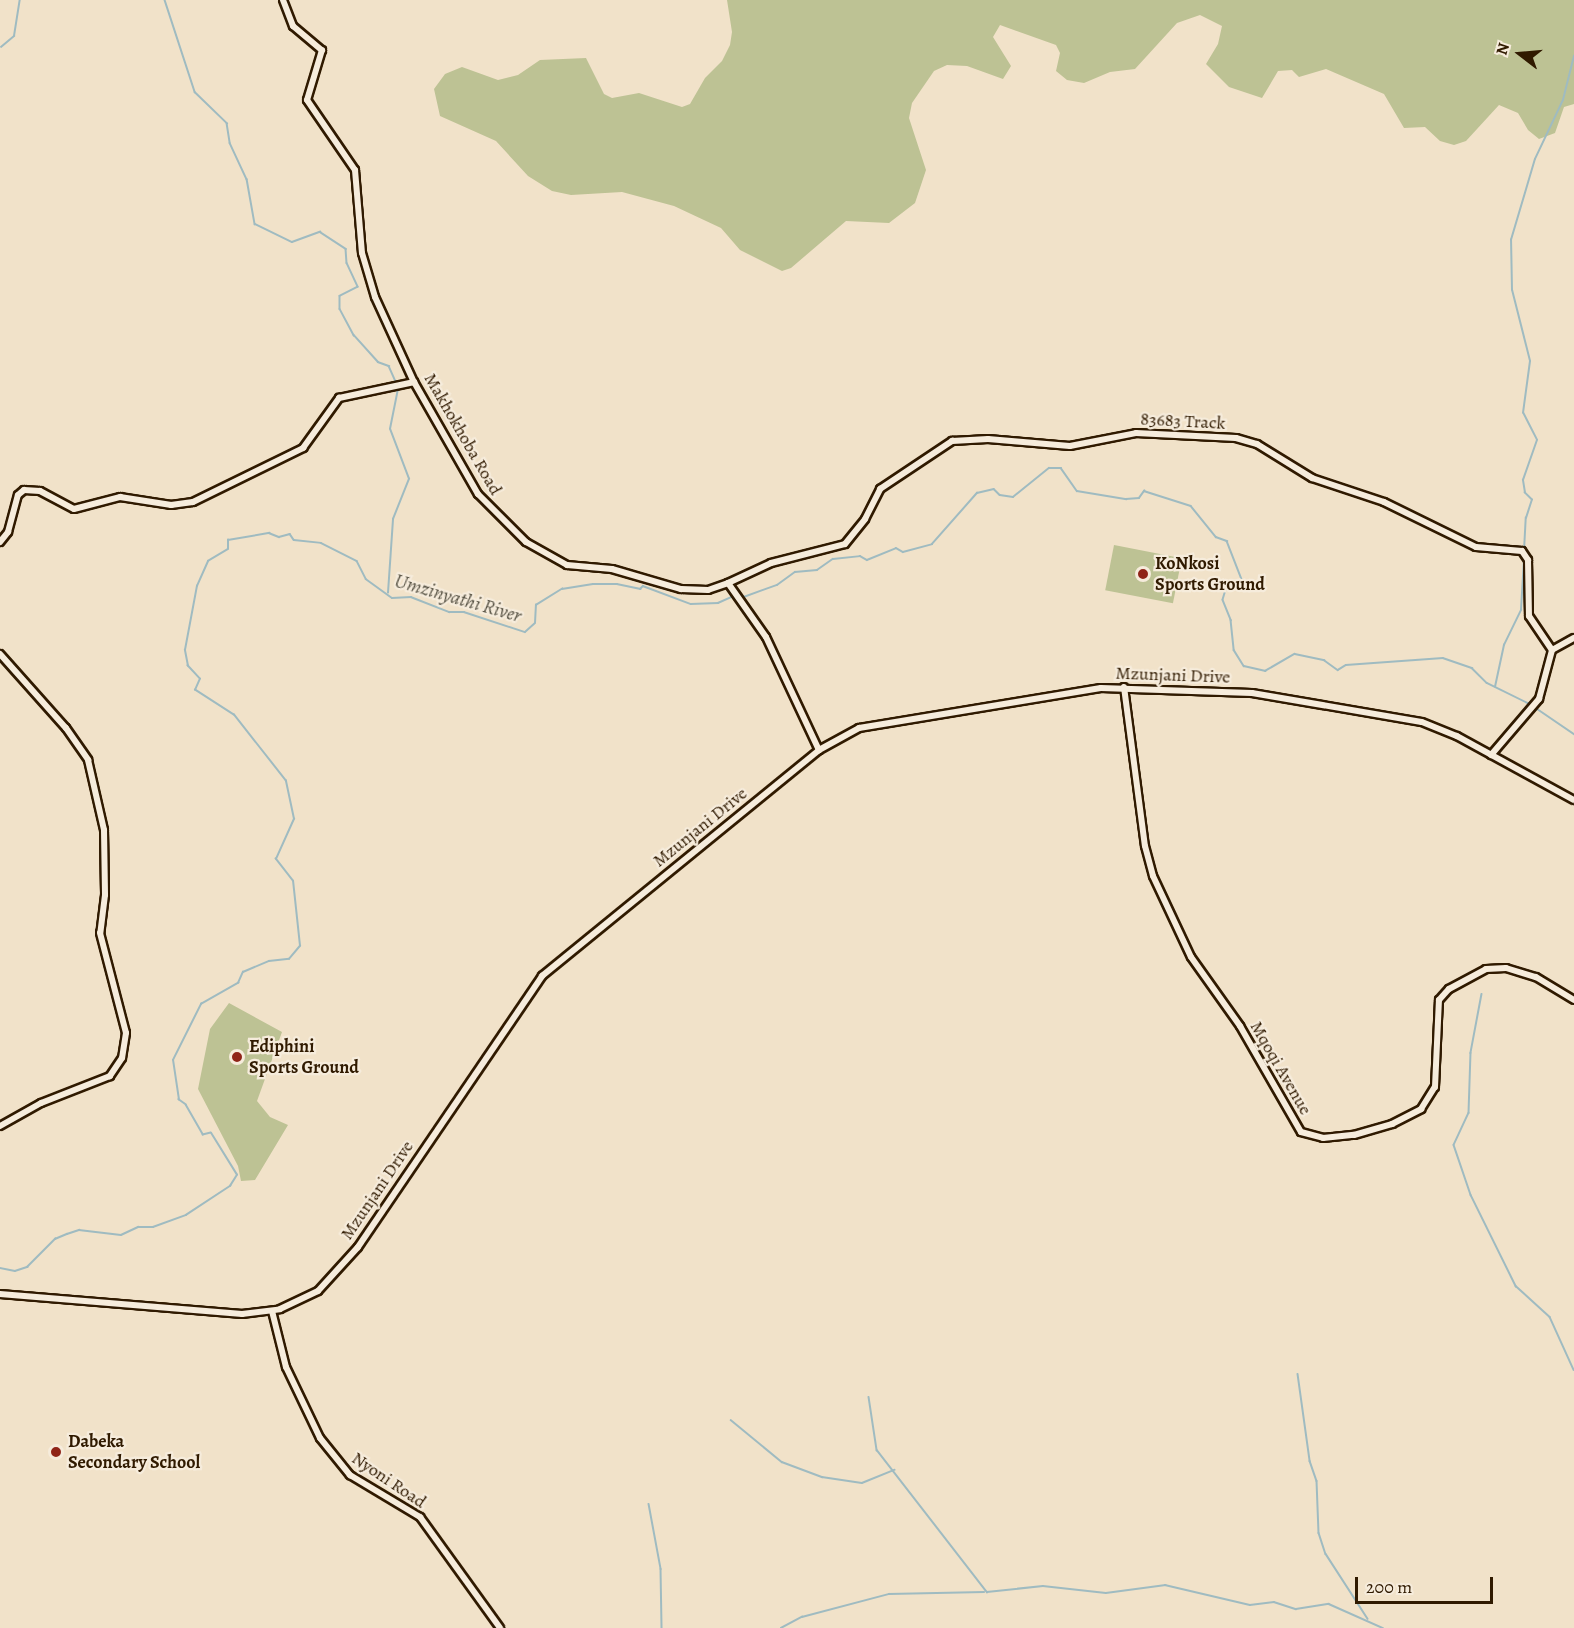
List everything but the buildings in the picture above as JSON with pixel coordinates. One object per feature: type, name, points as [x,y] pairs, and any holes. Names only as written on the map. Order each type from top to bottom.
[{"type":"street","name":"Makhokhoba Road","points":[[283,0],[293,26],[322,50],[307,100],[355,170],[368,276],[414,382],[478,494],[500,520],[536,550],[574,567],[612,569],[668,587],[708,590],[728,583]]},
{"type":"street","points":[[0,542],[8,532],[18,495],[24,490],[36,490],[74,509],[120,497],[171,505],[193,502],[303,448],[339,398],[414,382]]},
{"type":"street","name":"83683 Track","points":[[728,583],[771,563],[845,544],[860,527],[880,489],[952,441],[988,439],[1070,446],[1136,433],[1236,438],[1257,444],[1312,478],[1384,502],[1476,547],[1522,551],[1528,560],[1529,616],[1552,650]]},
{"type":"street","points":[[728,583],[766,638],[819,750]]},
{"type":"street","points":[[1491,755],[1527,716],[1539,699],[1552,650],[1574,638]]},
{"type":"street","points":[[0,654],[66,728],[88,760],[104,830],[105,895],[100,933],[126,1033],[122,1058],[110,1076],[41,1103],[0,1126]]},
{"type":"street","name":"Mzunjani Drive","points":[[0,1294],[242,1314],[272,1311],[318,1291],[344,1265],[542,976],[819,750],[849,732],[885,722],[1124,687],[1252,693],[1406,718],[1457,736],[1574,800]]},
{"type":"street","name":"Mqoqi Avenue","points":[[1124,687],[1145,846],[1153,876],[1191,957],[1240,1026],[1301,1132],[1323,1138],[1348,1136],[1392,1124],[1421,1109],[1435,1087],[1439,1000],[1449,989],[1486,969],[1501,968],[1536,977],[1574,1000]]},
{"type":"street","name":"Nyoni Road","points":[[272,1311],[286,1367],[320,1438],[350,1475],[420,1517],[500,1628]]},
{"type":"green space","points":[[727,0],[1574,0],[1574,104],[1564,107],[1555,133],[1539,139],[1528,130],[1518,113],[1499,105],[1466,141],[1454,145],[1440,141],[1425,127],[1404,128],[1384,94],[1326,69],[1299,77],[1292,70],[1278,71],[1262,98],[1229,87],[1206,64],[1218,44],[1222,26],[1200,15],[1177,23],[1135,69],[1110,72],[1084,83],[1067,80],[1056,71],[1060,53],[1056,45],[1000,25],[993,37],[1011,66],[1003,79],[967,66],[947,65],[934,71],[912,103],[909,118],[926,170],[915,203],[889,223],[846,221],[791,268],[782,271],[740,250],[721,228],[674,206],[622,192],[571,195],[552,191],[528,176],[496,141],[440,116],[434,89],[445,74],[462,67],[498,80],[518,75],[540,60],[586,58],[604,94],[612,98],[639,93],[682,107],[690,104],[705,78],[722,61],[730,45],[732,32]]},
{"type":"green space","name":"KoNkosi Sports Ground","points":[[1114,545],[1182,558],[1173,603],[1105,590]]},
{"type":"green space","points":[[229,1003],[282,1032],[257,1101],[270,1117],[288,1125],[255,1180],[241,1181],[238,1166],[198,1089],[210,1029]]},
{"type":"waterway","points":[[1,47],[14,36],[20,0]]},
{"type":"waterway","points":[[165,0],[195,92],[227,123],[230,143],[247,179],[255,224],[292,242],[320,232],[346,249],[347,263],[358,287],[340,296],[340,309],[354,335],[378,362],[389,366],[397,384]]},
{"type":"waterway","points":[[1524,551],[1526,518],[1532,500],[1525,493],[1523,480],[1537,440],[1523,413],[1530,361],[1512,290],[1511,240],[1535,159],[1563,100],[1574,56]]},
{"type":"waterway","points":[[388,593],[393,519],[409,479],[390,429],[398,389]]},
{"type":"waterway","name":"Umzinyathi River","points":[[741,598],[777,585],[795,572],[817,570],[833,559],[860,556],[867,560],[896,548],[903,552],[932,544],[977,493],[994,489],[1000,495],[1013,497],[1049,468],[1061,468],[1077,491],[1126,499],[1139,498],[1144,491],[1191,506],[1216,537],[1227,541],[1243,582],[1226,590],[1223,600],[1231,620],[1234,650],[1244,666],[1265,671],[1295,654],[1324,660],[1338,670],[1346,665],[1443,658],[1472,668],[1487,683],[1532,705]]},
{"type":"waterway","name":"Umzinyathi River","points":[[0,1268],[15,1271],[27,1267],[55,1239],[79,1230],[121,1235],[138,1227],[153,1227],[186,1215],[230,1186],[237,1175],[211,1133],[203,1135],[186,1105],[179,1100],[173,1060],[201,1004],[238,983],[243,972],[269,961],[289,959],[300,946],[293,881],[276,859],[294,819],[286,781],[234,715],[195,690],[200,679],[188,666],[185,650],[197,586],[208,561],[228,549],[228,540],[269,533],[279,537],[290,534],[294,540],[321,543],[357,561],[366,579],[392,598],[411,597],[449,612],[464,612],[525,632],[535,623],[536,605],[562,589],[593,584],[617,584],[640,589],[643,586],[691,604],[718,603],[734,596]]},
{"type":"waterway","points":[[1495,687],[1504,645],[1521,610],[1524,559]]},
{"type":"waterway","name":"Umzinyathi River","points":[[1536,708],[1574,734]]},
{"type":"waterway","points":[[1482,994],[1471,1053],[1469,1113],[1454,1145],[1471,1195],[1516,1286],[1550,1317],[1574,1370]]},
{"type":"waterway","points":[[1298,1374],[1310,1461],[1317,1481],[1319,1533],[1326,1554],[1368,1619]]},
{"type":"waterway","points":[[869,1397],[877,1450],[987,1592],[1043,1586],[1106,1593],[1165,1585],[1250,1605],[1274,1602],[1296,1609],[1329,1604],[1383,1628]]},
{"type":"waterway","points":[[731,1420],[782,1462],[822,1477],[862,1483],[895,1470]]},
{"type":"waterway","points":[[649,1504],[661,1569],[662,1628]]},
{"type":"waterway","points":[[781,1628],[802,1617],[889,1594],[984,1592]]},
{"type":"place","name":"KoNkosi Sports Ground","points":[[1143,574]]},
{"type":"place","name":"Ediphini Sports Ground","points":[[237,1057]]},
{"type":"place","name":"Dabeka Secondary School","points":[[56,1452]]}]
